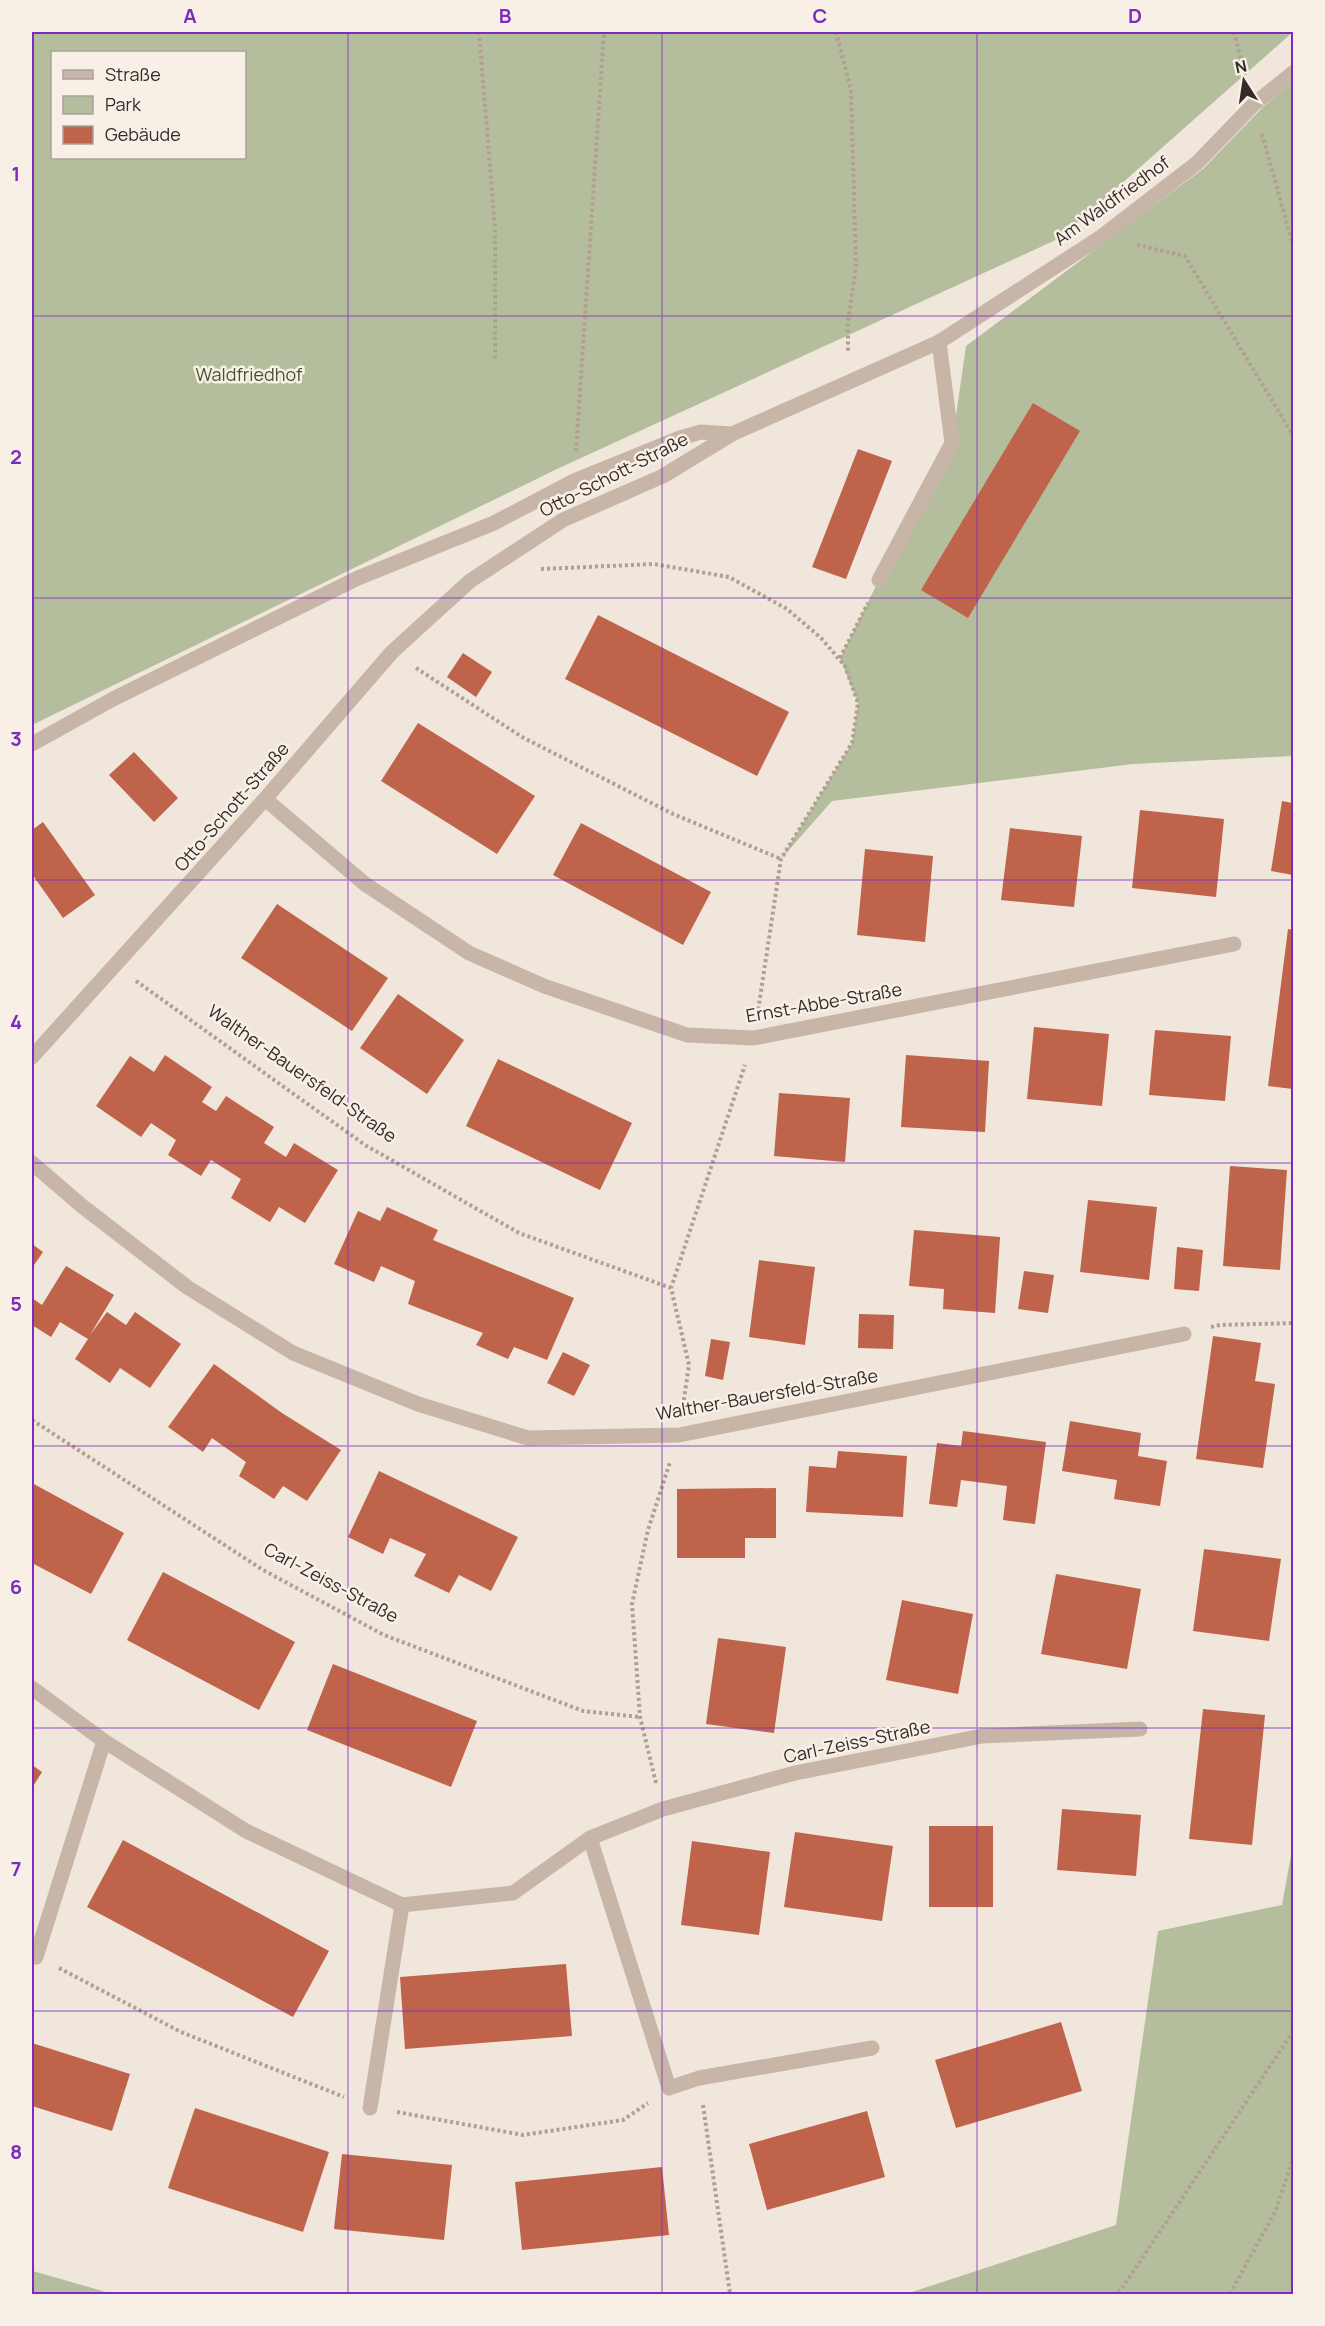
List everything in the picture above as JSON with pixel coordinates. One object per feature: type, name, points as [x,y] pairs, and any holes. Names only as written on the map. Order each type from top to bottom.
[{"type":"street","name":"Am Waldfriedhof","points":[[939,342],[1101,237],[1197,163],[1253,105],[1293,72]]},
{"type":"street","points":[[879,580],[952,444],[939,342]]},
{"type":"street","name":"Otto-Schott-Straße","points":[[32,1057],[266,799],[392,652],[470,581],[564,519],[663,476],[732,434],[939,342]]},
{"type":"street","points":[[32,744],[112,699],[357,578],[494,523],[574,481],[680,438],[701,432],[732,434]]},
{"type":"street","name":"Ernst-Abbe-Straße","points":[[266,799],[365,884],[469,953],[543,986],[687,1035],[754,1038],[1234,944]]},
{"type":"street","name":"Walther-Bauersfeld-Straße","points":[[32,1163],[82,1206],[187,1287],[293,1353],[418,1404],[528,1437],[679,1435],[1184,1334]]},
{"type":"street","points":[[32,1688],[104,1741],[246,1831],[402,1905],[370,2108]]},
{"type":"street","name":"Carl-Zeiss-Straße","points":[[402,1905],[513,1893],[590,1838],[663,1809],[795,1773],[982,1736],[1140,1729]]},
{"type":"street","points":[[36,1957],[104,1741]]},
{"type":"street","points":[[590,1838],[669,2088],[699,2078],[872,2048]]},
{"type":"path","points":[[479,32],[495,228],[495,359]]},
{"type":"path","points":[[574,481],[604,32]]},
{"type":"path","points":[[836,32],[851,90],[856,266],[848,323],[848,381]]},
{"type":"path","points":[[1234,32],[1293,249]]},
{"type":"path","points":[[1101,237],[1185,256],[1293,437]]},
{"type":"path","points":[[840,658],[879,580]]},
{"type":"path","points":[[392,652],[522,737],[673,814],[781,859]]},
{"type":"path","name":"Walther-Bauersfeld-Straße","points":[[116,966],[365,1145],[519,1233],[671,1288]]},
{"type":"path","points":[[1184,1334],[1220,1325],[1293,1323]]},
{"type":"path","name":"Carl-Zeiss-Straße","points":[[32,1420],[263,1570],[384,1635],[583,1711],[640,1718]]},
{"type":"path","points":[[1112,2295],[1121,2290],[1293,2030]]},
{"type":"path","points":[[699,2078],[730,2295]]},
{"type":"path","points":[[1230,2295],[1276,2210],[1293,2155]]},
{"type":"green space","name":"Waldfriedhof","points":[[32,32],[1293,32],[1060,238],[557,469],[32,725]]},
{"type":"green space","points":[[1293,82],[1293,756],[1133,764],[832,801],[781,859],[852,743],[858,703],[840,658],[952,444],[966,346],[1203,169],[1262,108]]},
{"type":"green space","points":[[1293,1844],[1293,2294],[906,2294],[1116,2225],[1158,1931],[1282,1905]]},
{"type":"green space","points":[[33,2271],[113,2294],[32,2294]]},
{"type":"building","points":[[1033,403],[1080,431],[968,618],[921,590]]},
{"type":"building","points":[[858,449],[892,461],[846,579],[812,567]]},
{"type":"building","points":[[598,615],[789,712],[757,776],[565,679]]},
{"type":"building","points":[[463,653],[492,672],[476,697],[447,677]]},
{"type":"building","points":[[418,723],[535,796],[497,854],[381,781]]},
{"type":"building","points":[[134,752],[178,798],[154,822],[109,775]]},
{"type":"building","points":[[1282,801],[1293,803],[1293,875],[1271,871]]},
{"type":"building","points":[[1140,810],[1224,819],[1216,897],[1132,888]]},
{"type":"building","points":[[43,822],[95,895],[63,918],[32,874],[32,830]]},
{"type":"building","points":[[581,823],[711,892],[683,945],[553,875]]},
{"type":"building","points":[[1010,828],[1082,836],[1074,907],[1001,900]]},
{"type":"building","points":[[865,849],[933,856],[925,942],[857,935]]},
{"type":"building","points":[[277,904],[388,978],[352,1031],[241,958]]},
{"type":"building","points":[[1288,929],[1293,930],[1293,1089],[1268,1086]]},
{"type":"building","points":[[398,994],[464,1040],[427,1094],[360,1048]]},
{"type":"building","points":[[1034,1027],[1109,1034],[1102,1106],[1027,1099]]},
{"type":"building","points":[[1155,1030],[1231,1036],[1225,1101],[1149,1095]]},
{"type":"building","points":[[165,1055],[212,1087],[202,1102],[216,1111],[226,1096],[274,1127],[264,1143],[286,1157],[294,1143],[338,1170],[305,1223],[279,1207],[270,1222],[231,1198],[241,1179],[211,1160],[201,1176],[168,1155],[176,1140],[151,1123],[141,1137],[96,1106],[130,1056],[154,1072]]},
{"type":"building","points":[[906,1055],[989,1061],[985,1132],[901,1127]]},
{"type":"building","points":[[498,1059],[632,1123],[600,1190],[466,1126]]},
{"type":"building","points":[[779,1093],[850,1098],[845,1162],[774,1156]]},
{"type":"building","points":[[1230,1166],[1287,1170],[1280,1270],[1223,1266]]},
{"type":"building","points":[[1088,1200],[1157,1207],[1149,1280],[1080,1272]]},
{"type":"building","points":[[387,1207],[438,1230],[433,1240],[574,1298],[547,1360],[514,1347],[508,1359],[476,1345],[483,1333],[408,1304],[415,1281],[381,1266],[374,1282],[334,1264],[358,1211],[380,1221]]},
{"type":"building","points":[[914,1230],[1000,1237],[995,1313],[943,1309],[944,1289],[909,1286]]},
{"type":"building","points":[[32,1244],[43,1252],[32,1268]]},
{"type":"building","points":[[1177,1247],[1203,1250],[1199,1291],[1174,1289]]},
{"type":"building","points":[[759,1260],[815,1267],[805,1345],[749,1337]]},
{"type":"building","points":[[66,1266],[114,1295],[90,1335],[107,1312],[126,1325],[135,1312],[181,1344],[150,1388],[120,1368],[110,1383],[75,1359],[88,1339],[60,1322],[51,1337],[32,1325],[32,1298],[42,1305]]},
{"type":"building","points":[[1024,1271],[1054,1275],[1048,1313],[1018,1309]]},
{"type":"building","points":[[859,1314],[894,1315],[893,1349],[858,1348]]},
{"type":"building","points":[[1213,1336],[1261,1343],[1255,1381],[1275,1384],[1263,1468],[1196,1459]]},
{"type":"building","points":[[711,1339],[730,1342],[723,1380],[705,1376]]},
{"type":"building","points":[[563,1352],[590,1365],[574,1396],[547,1383]]},
{"type":"building","points":[[214,1364],[282,1413],[341,1450],[307,1501],[283,1486],[274,1499],[239,1476],[246,1462],[212,1438],[203,1452],[168,1427]]},
{"type":"building","points":[[1070,1421],[1141,1433],[1138,1456],[1167,1461],[1160,1506],[1114,1499],[1117,1480],[1062,1471]]},
{"type":"building","points":[[963,1431],[1046,1442],[1035,1524],[1003,1520],[1007,1486],[961,1480],[957,1507],[929,1504],[937,1443],[961,1446]]},
{"type":"building","points":[[838,1451],[907,1456],[903,1517],[806,1512],[809,1466],[836,1468]]},
{"type":"building","points":[[379,1471],[518,1537],[491,1591],[459,1575],[449,1593],[414,1576],[426,1554],[390,1538],[383,1554],[348,1537]]},
{"type":"building","points":[[32,1483],[124,1533],[91,1594],[32,1563]]},
{"type":"building","points":[[776,1488],[776,1538],[745,1538],[745,1558],[677,1558],[677,1489]]},
{"type":"building","points":[[1204,1549],[1281,1559],[1269,1641],[1193,1631]]},
{"type":"building","points":[[163,1572],[295,1642],[259,1710],[127,1640]]},
{"type":"building","points":[[1056,1574],[1141,1589],[1127,1669],[1041,1654]]},
{"type":"building","points":[[902,1600],[973,1614],[958,1694],[886,1680]]},
{"type":"building","points":[[718,1638],[786,1647],[774,1733],[706,1724]]},
{"type":"building","points":[[333,1664],[477,1721],[451,1787],[307,1730]]},
{"type":"building","points":[[1203,1709],[1265,1715],[1252,1845],[1189,1839]]},
{"type":"building","points":[[32,1765],[42,1772],[32,1788]]},
{"type":"building","points":[[1062,1809],[1141,1815],[1136,1876],[1057,1870]]},
{"type":"building","points":[[929,1826],[993,1826],[993,1907],[929,1907]]},
{"type":"building","points":[[795,1832],[893,1846],[882,1921],[784,1907]]},
{"type":"building","points":[[123,1840],[329,1951],[293,2017],[87,1907]]},
{"type":"building","points":[[692,1841],[770,1852],[759,1935],[681,1925]]},
{"type":"building","points":[[566,1964],[572,2036],[405,2049],[400,1977]]},
{"type":"building","points":[[1061,2022],[1082,2091],[956,2128],[935,2060]]},
{"type":"building","points":[[32,2043],[130,2074],[112,2131],[32,2106]]},
{"type":"building","points":[[195,2108],[329,2152],[303,2232],[168,2188]]},
{"type":"building","points":[[867,2111],[885,2177],[767,2210],[749,2144]]},
{"type":"building","points":[[342,2154],[452,2165],[444,2240],[334,2229]]},
{"type":"building","points":[[662,2167],[669,2235],[522,2250],[515,2182]]}]
